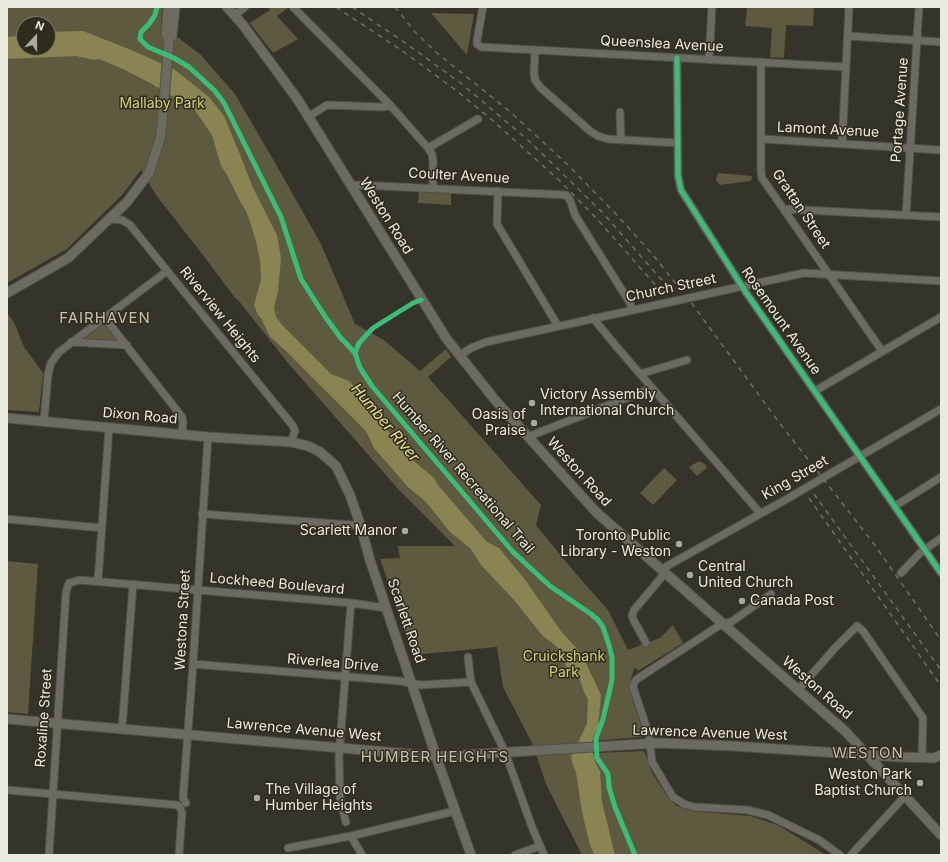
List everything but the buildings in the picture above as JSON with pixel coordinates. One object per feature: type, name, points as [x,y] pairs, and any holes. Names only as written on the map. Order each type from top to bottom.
[{"type":"main road","points":[[7,293],[68,258],[135,192],[149,173],[160,139],[164,105],[168,44],[166,35],[168,7]]},
{"type":"main road","points":[[168,44],[172,36],[174,7]]},
{"type":"main road","name":"Weston Road","points":[[227,7],[235,15],[279,73],[308,117],[421,300],[459,356],[495,400],[596,512],[846,732],[868,754],[941,835]]},
{"type":"main road","name":"Dixon Road","points":[[7,418],[208,437],[271,440]]},
{"type":"main road","name":"Scarlett Road","points":[[271,440],[292,442],[308,446],[320,452],[336,466],[350,495],[370,560],[471,855]]},
{"type":"main road","name":"Lawrence Avenue West","points":[[7,719],[436,755],[650,744],[732,746],[939,758]]},
{"type":"street","points":[[235,15],[245,7]]},
{"type":"street","points":[[293,7],[391,106],[428,148],[433,161],[433,188]]},
{"type":"street","name":"Queenslea Avenue","points":[[483,7],[477,40],[481,47],[846,67]]},
{"type":"street","points":[[709,60],[712,7]]},
{"type":"street","points":[[842,144],[850,7]]},
{"type":"street","name":"Portage Avenue","points":[[906,215],[919,7]]},
{"type":"street","points":[[848,36],[941,42]]},
{"type":"street","points":[[535,50],[535,80],[540,87],[590,131],[598,136],[608,139],[678,143]]},
{"type":"street","name":"Rosemount Avenue","points":[[677,58],[678,175],[681,190],[742,286],[941,573]]},
{"type":"street","name":"Grattan Street","points":[[761,62],[762,178],[882,351]]},
{"type":"street","points":[[308,117],[326,105],[391,106]]},
{"type":"street","points":[[620,112],[621,140]]},
{"type":"street","points":[[428,148],[478,118]]},
{"type":"street","name":"Lamont Avenue","points":[[762,139],[941,150]]},
{"type":"street","name":"Coulter Avenue","points":[[351,186],[360,185],[433,188],[566,195],[570,200],[575,215],[630,302],[632,310]]},
{"type":"street","points":[[498,191],[497,224],[558,326]]},
{"type":"street","points":[[784,209],[941,217]]},
{"type":"street","name":"Riverview Heights","points":[[109,219],[122,220],[130,226],[293,426],[295,431],[292,442]]},
{"type":"street","points":[[44,421],[48,374],[51,363],[59,352],[104,317],[167,272]]},
{"type":"street","name":"Church Street","points":[[459,356],[486,342],[804,273],[941,281]]},
{"type":"street","points":[[104,317],[182,417],[182,434]]},
{"type":"street","points":[[815,391],[941,317]]},
{"type":"street","points":[[594,318],[640,374],[760,513]]},
{"type":"street","points":[[71,342],[127,345]]},
{"type":"street","points":[[640,374],[688,360]]},
{"type":"street","points":[[529,437],[652,388]]},
{"type":"street","name":"King Street","points":[[646,643],[632,619],[632,616],[634,610],[661,578],[667,566],[785,500],[941,409]]},
{"type":"street","points":[[98,582],[109,428]]},
{"type":"street","name":"Westona Street","points":[[179,855],[208,437]]},
{"type":"street","points":[[895,506],[941,477]]},
{"type":"street","points":[[202,514],[353,525],[360,524]]},
{"type":"street","points":[[7,519],[102,528]]},
{"type":"street","points":[[901,574],[925,550],[941,538]]},
{"type":"street","name":"Lockheed Boulevard","points":[[69,583],[79,580],[133,584],[351,603],[387,608]]},
{"type":"street","name":"Roxaline Street","points":[[49,855],[66,592],[69,583]]},
{"type":"street","points":[[122,729],[133,584]]},
{"type":"street","points":[[771,594],[763,598],[731,622],[722,624],[637,679],[634,683],[633,687],[648,732],[651,758],[670,792],[680,802],[694,807],[747,810],[768,814],[819,840],[840,855]]},
{"type":"street","points":[[346,822],[340,799],[339,783],[340,748],[351,603]]},
{"type":"street","points":[[798,690],[857,626],[863,631],[923,718],[922,757]]},
{"type":"street","points":[[468,657],[471,682],[505,752],[532,827],[544,855]]},
{"type":"street","name":"Riverlea Drive","points":[[193,664],[400,681],[421,685],[471,682]]},
{"type":"street","points":[[7,790],[183,805]]},
{"type":"street","points":[[851,855],[905,796]]},
{"type":"street","points":[[288,848],[351,836],[455,810]]},
{"type":"street","points":[[351,836],[362,855]]},
{"type":"street","points":[[515,855],[540,846]]},
{"type":"green space","points":[[7,7],[162,7],[161,25],[200,54],[235,94],[321,244],[355,324],[384,340],[420,371],[446,349],[451,357],[428,377],[541,505],[536,525],[608,610],[628,650],[660,638],[673,625],[683,643],[638,671],[635,667],[631,678],[631,694],[643,731],[641,737],[579,742],[573,754],[643,751],[652,773],[668,797],[677,806],[691,811],[750,816],[778,825],[826,855],[582,855],[546,784],[533,745],[503,687],[497,647],[413,655],[380,559],[400,558],[398,546],[455,546],[399,490],[288,363],[236,299],[156,195],[141,170],[122,195],[67,249],[7,283]]},
{"type":"green space","points":[[268,7],[288,8],[277,16],[298,39],[273,53],[250,23],[270,10]]},
{"type":"green space","points":[[747,7],[814,7],[813,26],[786,25],[784,58],[770,57],[772,28],[745,26]]},
{"type":"green space","points":[[431,13],[474,14],[467,55]]},
{"type":"green space","points":[[718,173],[752,176],[751,181],[720,185],[716,180]]},
{"type":"green space","points":[[419,191],[451,192],[451,205],[418,203]]},
{"type":"green space","points":[[7,313],[14,322],[24,347],[43,373],[39,412],[7,410]]},
{"type":"green space","points":[[101,324],[107,327],[117,339],[117,342],[84,339],[83,337]]},
{"type":"green space","points":[[699,461],[705,464],[707,468],[697,476],[689,467]]},
{"type":"green space","points":[[664,468],[677,480],[653,505],[640,493]]},
{"type":"green space","points":[[7,561],[38,564],[28,714],[7,712]]},
{"type":"shaded area","points":[[83,31],[174,69],[209,97],[224,116],[253,188],[277,235],[281,258],[278,292],[274,307],[276,317],[283,326],[331,374],[349,381],[361,393],[403,452],[434,478],[438,485],[487,542],[499,548],[526,581],[561,631],[578,650],[586,663],[601,695],[598,726],[593,737],[592,748],[595,762],[600,771],[602,802],[615,855],[594,855],[582,812],[576,772],[571,757],[593,711],[580,680],[566,667],[564,658],[556,646],[542,635],[514,600],[482,566],[470,548],[450,532],[426,502],[408,487],[374,448],[366,431],[289,354],[282,342],[258,315],[254,305],[261,280],[260,261],[256,241],[247,213],[221,166],[212,135],[194,109],[150,83],[99,59],[95,60],[76,56],[7,59],[7,37],[16,36],[16,56],[56,56],[56,32]]},
{"type":"waterway","name":"Humber River","points":[[266,319],[273,334],[292,351]]},
{"type":"waterway","name":"Humber River","points":[[591,723],[592,696]]},
{"type":"railway","points":[[336,7],[401,50],[457,91],[492,120],[559,180],[597,219],[665,296]]},
{"type":"railway","points":[[352,7],[462,84],[529,141],[603,213],[673,293]]},
{"type":"railway","points":[[395,7],[415,32],[437,53],[508,110],[568,165],[615,213],[653,255],[690,301],[778,421],[874,544],[941,640]]},
{"type":"railway","points":[[814,494],[941,670]]},
{"type":"railway","points":[[809,498],[941,686]]},
{"type":"cycle path","name":"Humber River Recreational Trail","points":[[157,7],[155,15],[141,32],[140,39],[148,47],[174,58],[189,67],[215,91],[224,103],[281,217],[301,279],[326,318],[340,337],[355,353],[360,368],[372,386],[513,552],[550,586],[591,614],[603,627],[612,657],[612,680],[603,719],[596,738],[597,758],[608,774],[609,787],[615,807],[635,855]]},
{"type":"cycle path","points":[[677,58],[678,175],[681,190],[745,291],[941,573]]},
{"type":"cycle path","points":[[355,353],[359,343],[373,328],[413,303],[421,300]]},
{"type":"place","name":"Victory Assembly International Church","points":[[532,403]]},
{"type":"place","name":"Oasis of Praise","points":[[534,423]]},
{"type":"place","name":"Scarlett Manor","points":[[405,531]]},
{"type":"place","name":"Toronto Public Library - Weston","points":[[679,544]]},
{"type":"place","name":"Central United Church","points":[[690,575]]},
{"type":"place","name":"Canada Post","points":[[742,601]]},
{"type":"place","name":"Weston Park Baptist Church","points":[[920,783]]},
{"type":"place","name":"The Village of Humber Heights","points":[[257,798]]},
{"type":"district","name":"FAIRHAVEN","points":[[105,318]]},
{"type":"district","name":"WESTON","points":[[868,753]]},
{"type":"district","name":"HUMBER HEIGHTS","points":[[435,757]]},
{"type":"park label","name":"Mallaby Park","points":[[162,104]]},
{"type":"park label","name":"Cruickshank Park","points":[[564,666]]}]
